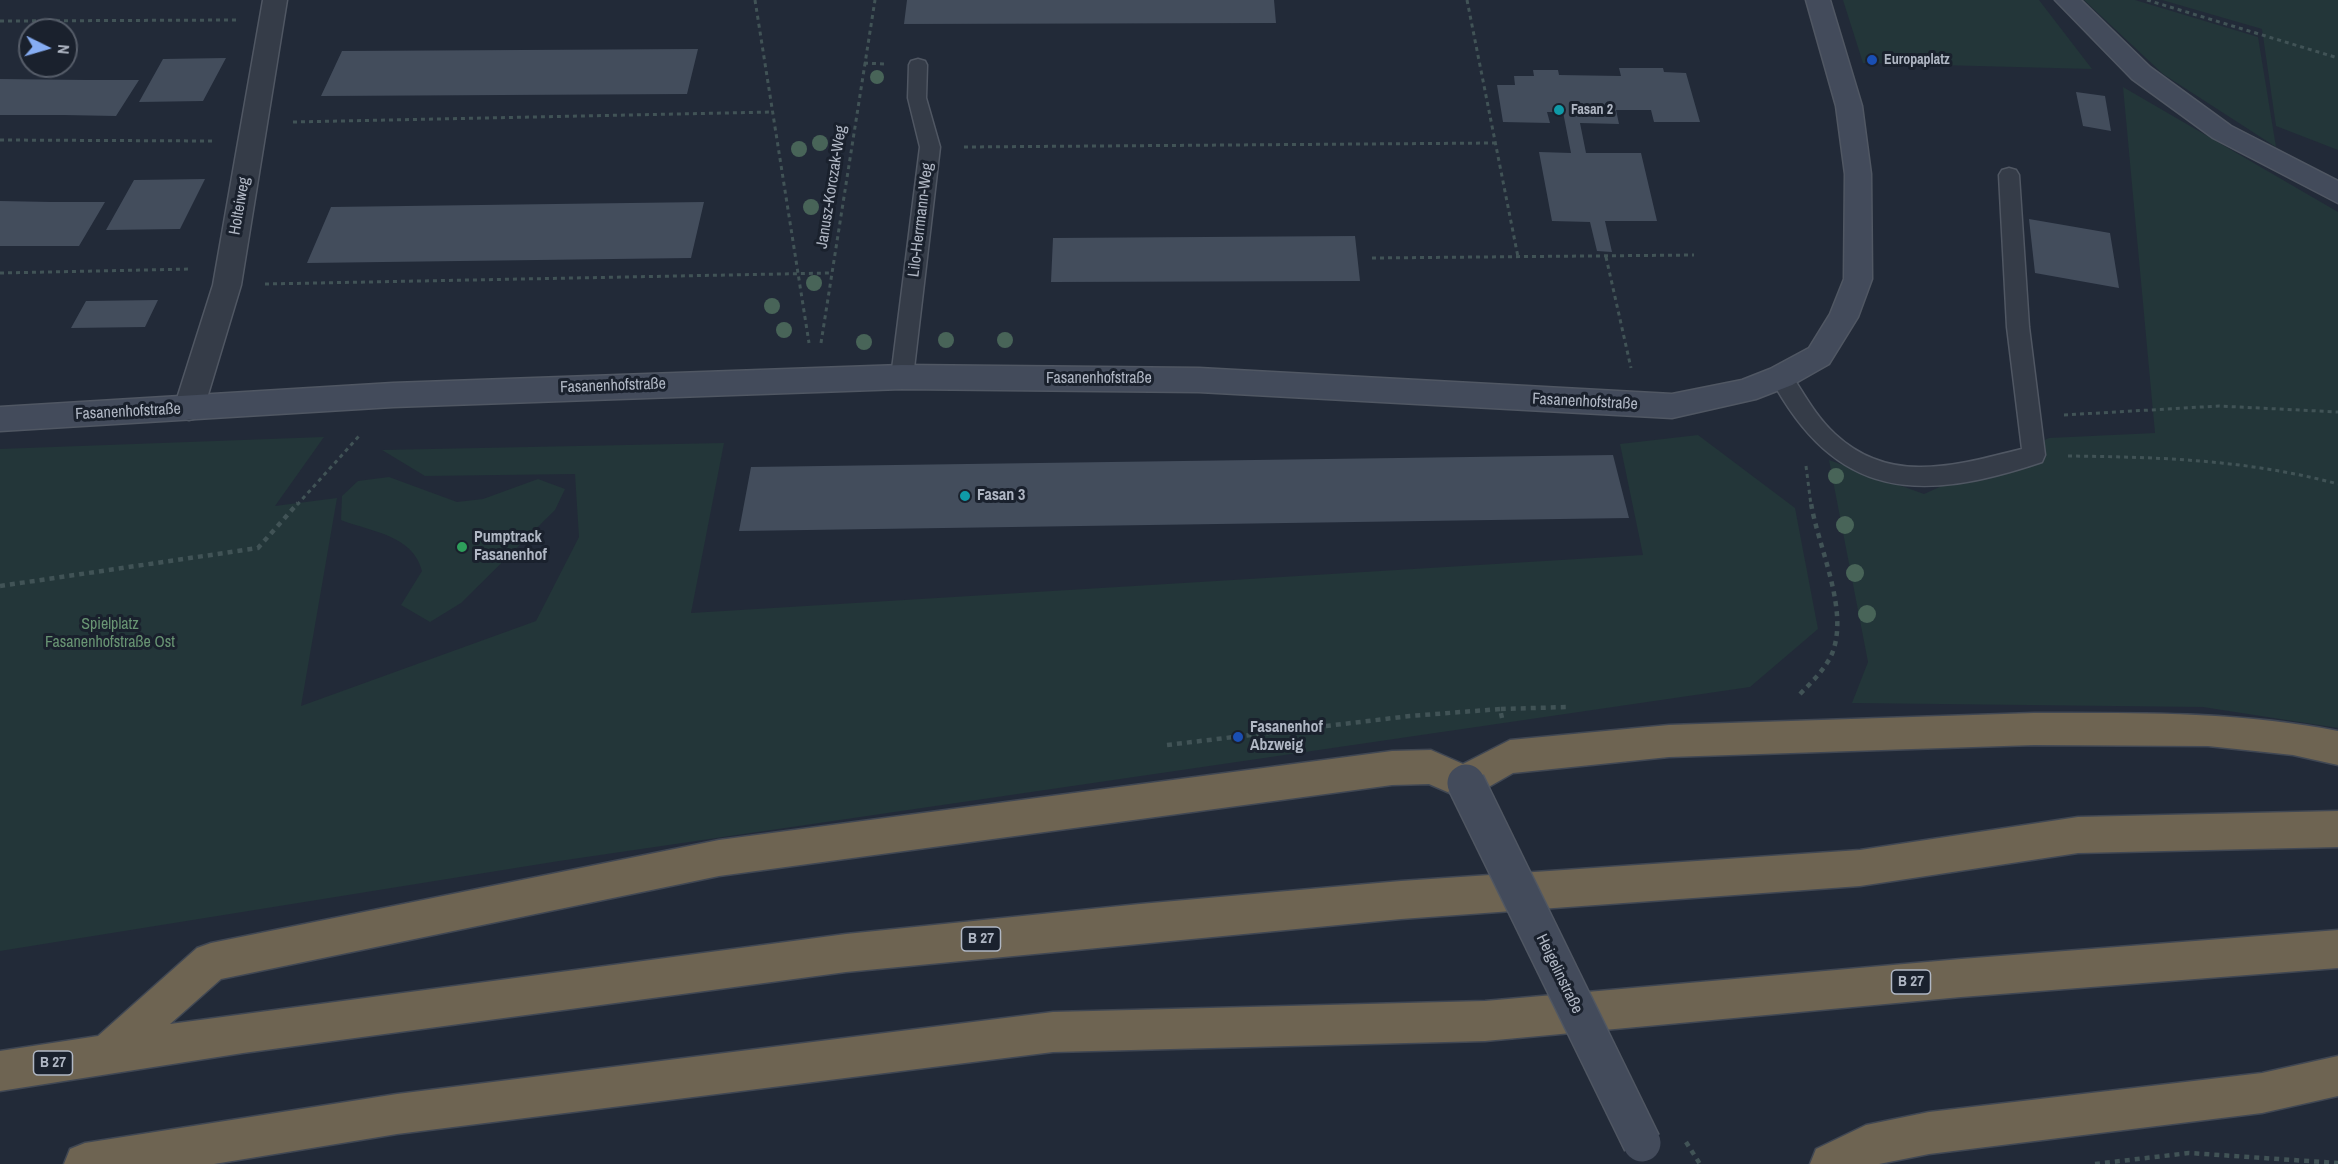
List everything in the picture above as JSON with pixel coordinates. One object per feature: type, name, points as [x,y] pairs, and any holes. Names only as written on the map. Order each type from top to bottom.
[{"type":"highway","points":[[107,1054],[211,962],[707,860],[1392,768],[1431,767],[1466,783],[1489,767],[1510,757],[1669,741],[2034,729],[2208,730],[2293,739],[2338,748]]},
{"type":"highway","name":"B 27","points":[[0,1071],[243,1033],[846,953],[1140,923],[1401,900],[1860,868],[2078,835],[2338,829]]},
{"type":"highway","name":"B 27","points":[[85,1164],[397,1114],[1053,1032],[1485,1021],[1961,978],[2338,949]]},
{"type":"highway","points":[[1832,1164],[1866,1146],[1929,1133],[2262,1093],[2338,1076]]},
{"type":"highway","points":[[213,1143],[248,1164]]},
{"type":"street","name":"Fasanenhofstraße","points":[[0,419],[393,395],[816,378],[1199,380],[1672,406],[1745,391],[1781,377],[1819,356],[1843,317],[1858,279],[1858,174],[1849,106],[1818,0]]},
{"type":"street","points":[[2067,0],[2141,73],[2222,132],[2338,193]]},
{"type":"street","name":"Holteiweg","points":[[189,408],[228,277],[274,10]]},
{"type":"street","name":"Heigelinstraße","points":[[1466,783],[1658,1147]]},
{"type":"lane","name":"Lilo-Herrmann-Weg","points":[[902,377],[930,147],[917,98],[918,64]]},
{"type":"lane","points":[[1781,377],[1827,440],[1857,460],[1883,472],[1916,478],[1976,469],[2034,455],[2018,327],[2009,175]]},
{"type":"path","points":[[755,0],[796,273],[816,378]]},
{"type":"path","name":"Janusz-Korczak-Weg","points":[[816,378],[875,0]]},
{"type":"path","points":[[1467,0],[1518,257]]},
{"type":"path","points":[[2147,0],[2338,58]]},
{"type":"path","points":[[0,21],[274,10]]},
{"type":"path","points":[[0,140],[772,112]]},
{"type":"path","points":[[930,147],[1496,142]]},
{"type":"path","points":[[1372,258],[1694,255]]},
{"type":"path","points":[[1606,257],[1631,369]]},
{"type":"path","points":[[0,273],[228,277],[831,273]]},
{"type":"path","points":[[0,586],[258,548],[393,395]]},
{"type":"path","points":[[2031,418],[2219,406],[2338,412]]},
{"type":"path","points":[[2034,455],[2147,456],[2228,462],[2338,484]]},
{"type":"path","points":[[1795,698],[1819,678],[1831,658],[1838,632],[1835,597],[1816,533],[1805,459]]},
{"type":"path","points":[[1167,745],[1410,717],[1500,709],[1570,706]]},
{"type":"path","points":[[1500,709],[1510,757]]},
{"type":"path","points":[[1658,1147],[1700,1164]]},
{"type":"path","points":[[2095,1164],[2189,1153],[2338,1163]]},
{"type":"green space","points":[[1843,0],[2039,0],[2092,69],[1863,63]]},
{"type":"green space","points":[[2084,0],[2135,0],[2258,37],[2276,147],[2163,74]]},
{"type":"green space","points":[[2162,0],[2338,0],[2338,150],[2276,126],[2262,29]]},
{"type":"green space","points":[[2123,87],[2338,212],[2338,728],[2203,707],[1852,703],[1868,662],[1829,460],[1924,494],[2049,438],[2155,433]]},
{"type":"green space","name":"Spielplatz Fasanenhofstraße Ost","points":[[1698,435],[1795,508],[1818,629],[1750,687],[559,861],[0,951],[0,449],[324,437],[275,506],[337,498],[301,706],[536,621],[579,537],[575,474],[425,476],[382,450],[724,443],[691,613],[1643,555],[1620,444]]},
{"type":"green space","name":"Pumptrack Fasanenhof","points":[[389,477],[457,502],[483,499],[538,479],[565,489],[555,510],[461,603],[430,622],[401,605],[422,571],[410,550],[390,536],[341,520],[342,496],[358,481]]},
{"type":"building","points":[[907,0],[1274,0],[1276,23],[904,24]]},
{"type":"building","points":[[698,49],[687,94],[321,96],[342,51]]},
{"type":"building","points":[[226,58],[203,101],[139,102],[163,59]]},
{"type":"building","points":[[1619,68],[1663,68],[1664,72],[1686,73],[1700,122],[1654,122],[1651,110],[1616,110],[1619,124],[1580,123],[1586,153],[1641,153],[1657,221],[1605,221],[1612,252],[1597,251],[1590,222],[1552,221],[1539,152],[1571,153],[1563,112],[1547,112],[1550,123],[1503,122],[1497,85],[1515,85],[1514,76],[1534,76],[1533,70],[1558,70],[1559,75],[1621,76]]},
{"type":"building","points":[[0,79],[139,80],[116,116],[0,115]]},
{"type":"building","points":[[2076,92],[2105,96],[2111,131],[2083,126]]},
{"type":"building","points":[[205,179],[180,229],[106,230],[134,180]]},
{"type":"building","points":[[0,201],[105,202],[79,246],[0,246]]},
{"type":"building","points":[[704,202],[691,258],[307,263],[331,207]]},
{"type":"building","points":[[2029,219],[2110,233],[2119,288],[2035,273]]},
{"type":"building","points":[[1355,236],[1360,281],[1051,282],[1053,238]]},
{"type":"building","points":[[158,300],[145,327],[71,328],[86,301]]},
{"type":"building","points":[[1613,455],[1629,518],[739,531],[751,467]]},
{"type":"place","name":"Europaplatz","points":[[1872,60]]},
{"type":"place","name":"Fasan 2","points":[[1559,110]]},
{"type":"place","name":"Fasan 3","points":[[965,496]]},
{"type":"place","name":"Pumptrack Fasanenhof","points":[[462,547]]},
{"type":"place","name":"Fasanenhof Abzweig","points":[[1238,737]]}]
